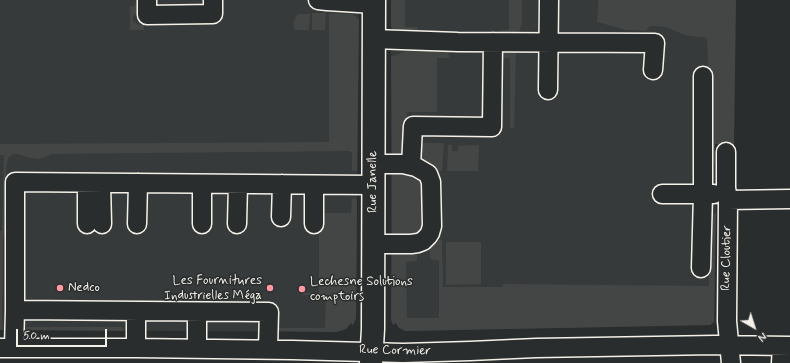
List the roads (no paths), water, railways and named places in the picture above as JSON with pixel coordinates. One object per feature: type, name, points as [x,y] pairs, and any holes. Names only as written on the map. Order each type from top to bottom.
[{"type":"main road","name":"Rue Janelle","points":[[371,357],[374,2]]},
{"type":"street","points":[[147,0],[147,15],[213,14],[213,0]]},
{"type":"street","points":[[318,0],[327,2],[374,2]]},
{"type":"street","points":[[548,90],[549,0]]},
{"type":"street","points":[[374,39],[493,42],[655,43],[653,70]]},
{"type":"street","points":[[411,166],[413,126],[492,127],[493,42]]},
{"type":"street","points":[[701,268],[703,194],[703,76]]},
{"type":"street","name":"Rue Cloutier","points":[[726,152],[726,188],[728,200],[727,321],[730,354]]},
{"type":"street","points":[[373,164],[403,164],[416,167],[428,174],[431,182],[432,226],[430,233],[425,240],[415,244],[373,244]]},
{"type":"street","points":[[7,348],[15,310],[15,182],[373,185]]},
{"type":"street","points":[[94,183],[94,224]]},
{"type":"street","points":[[137,224],[138,183]]},
{"type":"street","points":[[202,184],[202,224]]},
{"type":"street","points":[[237,224],[238,184]]},
{"type":"street","points":[[281,217],[282,184]]},
{"type":"street","points":[[314,185],[314,224]]},
{"type":"street","points":[[662,194],[718,194],[728,200],[790,199]]},
{"type":"street","points":[[15,310],[269,312],[268,349]]},
{"type":"street","points":[[136,311],[136,348]]},
{"type":"street","points":[[197,312],[197,349]]},
{"type":"street","name":"Rue Cormier","points":[[7,348],[268,349],[371,357],[403,353],[470,351],[494,356],[730,354],[784,352]]},
{"type":"place","name":"Nedco","points":[[60,288]]},
{"type":"place","name":"Les Fournitures Industrielles Méga","points":[[270,288]]},
{"type":"place","name":"Lechesne Solutions comptoirs","points":[[302,289]]}]
